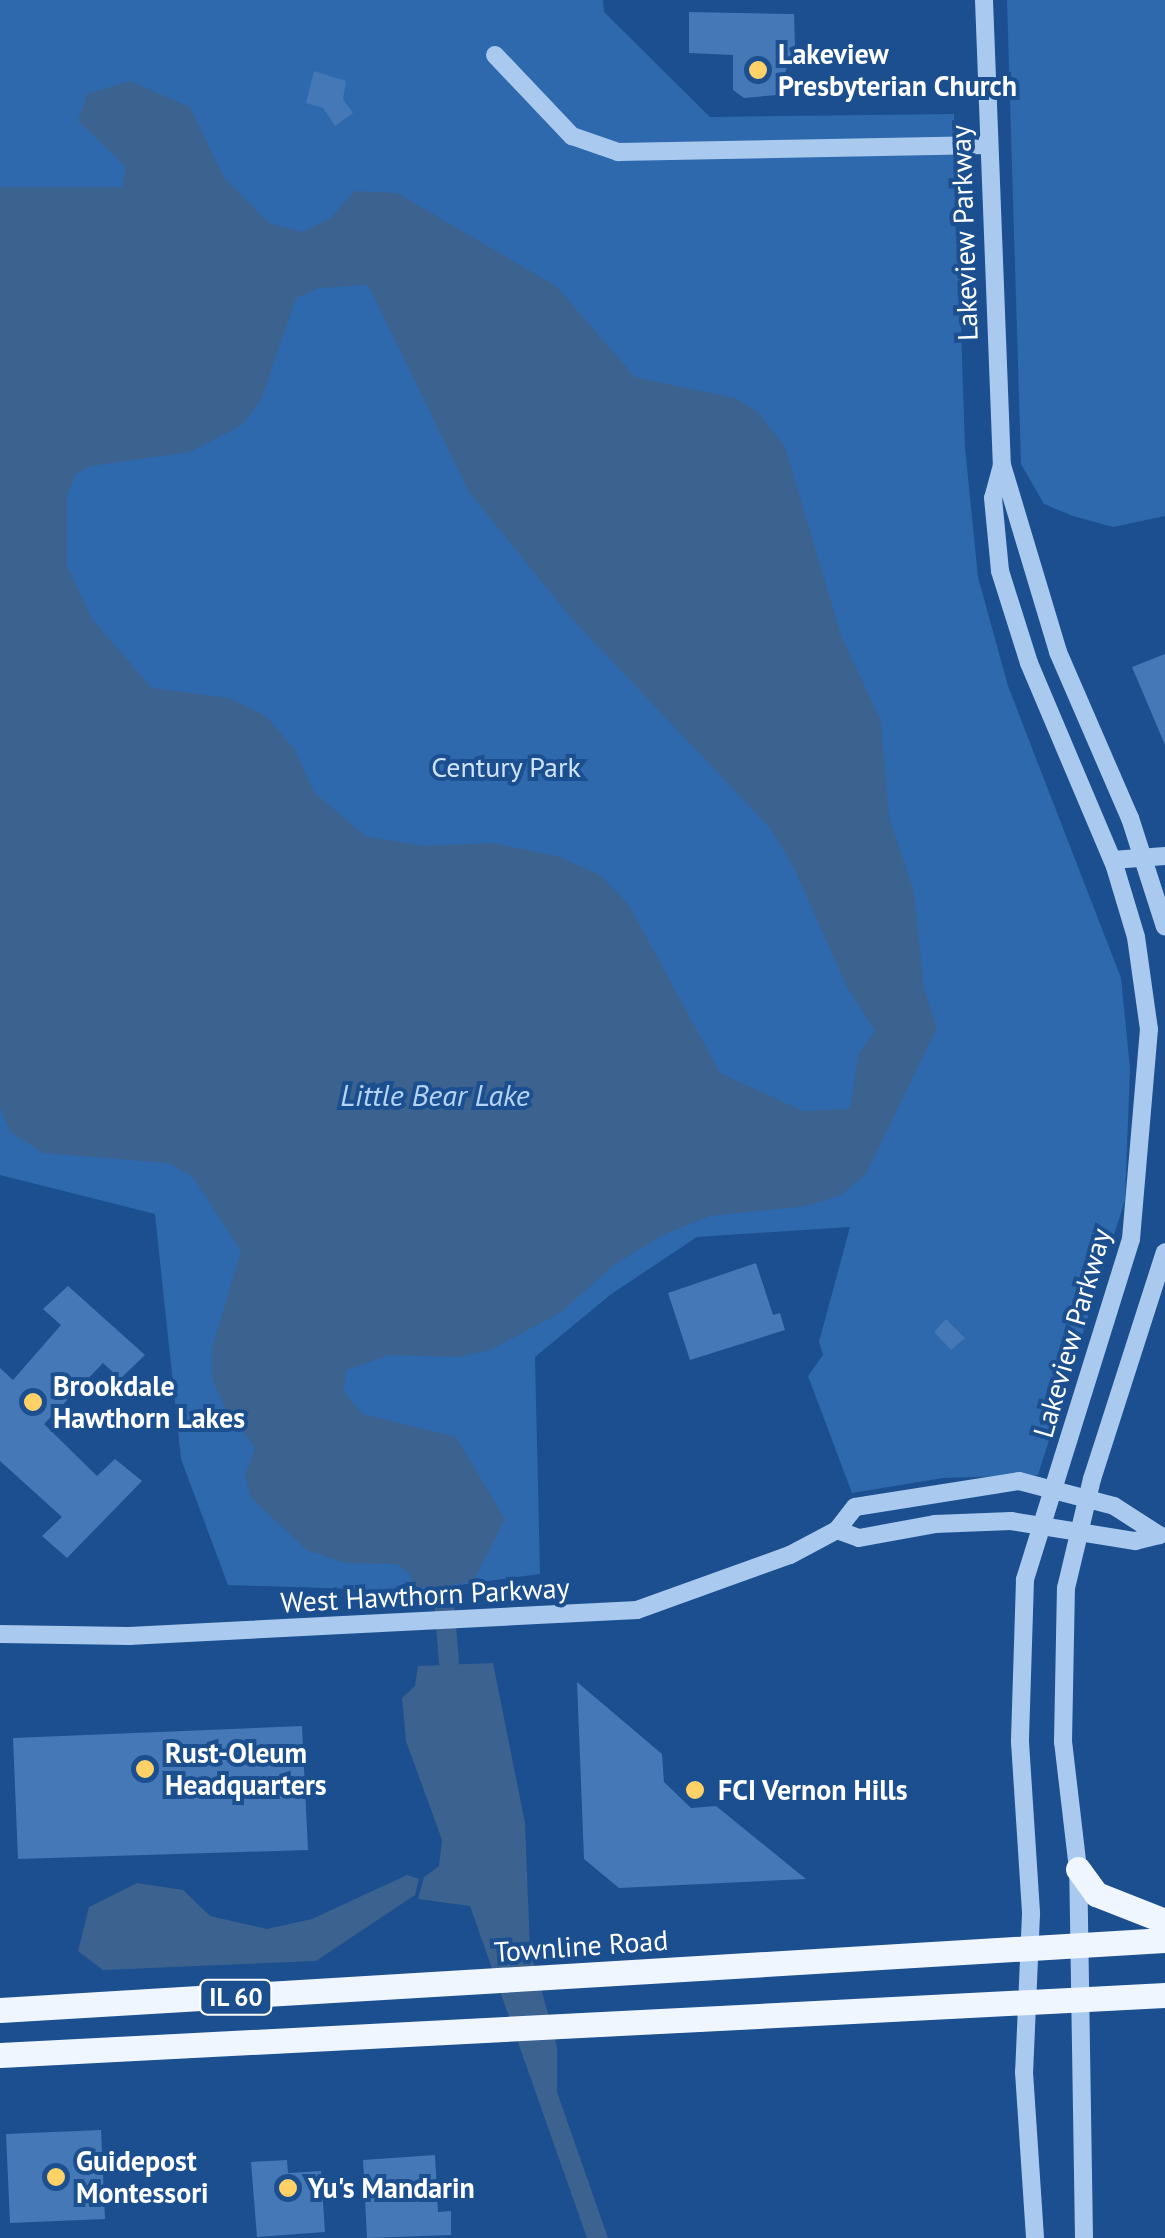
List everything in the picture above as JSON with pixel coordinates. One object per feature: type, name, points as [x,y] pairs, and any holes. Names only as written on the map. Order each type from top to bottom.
[{"type":"main road","points":[[1078,1870],[1096,1894],[1165,1921]]},
{"type":"main road","name":"Townline Road","points":[[0,2010],[1165,1940]]},
{"type":"main road","name":"IL 60","points":[[0,2055],[1165,1994]]},
{"type":"street","name":"Lakeview Parkway","points":[[984,0],[1002,464],[1058,652],[1145,857],[1165,927]]},
{"type":"street","points":[[496,55],[572,136],[618,152],[988,145]]},
{"type":"street","name":"Lakeview Parkway","points":[[1002,464],[993,498],[1000,571],[1029,664],[1112,860],[1136,938],[1148,1012],[1140,1185],[1110,1316],[1037,1526],[1020,1658],[1030,1948],[1024,2072],[1035,2238]]},
{"type":"street","points":[[1112,860],[1165,856]]},
{"type":"street","points":[[1084,2238],[1077,1999],[1081,1945],[1078,1870],[1064,1742],[1066,1588],[1077,1534],[1165,1252]]},
{"type":"street","name":"West Hawthorn Parkway","points":[[0,1634],[129,1636],[637,1610],[685,1597],[837,1530],[854,1507],[1019,1481],[1090,1499],[1138,1518],[1159,1535],[1135,1541],[1037,1526],[964,1521],[859,1538],[837,1530]]},
{"type":"green space","name":"Century Park","points":[[0,0],[603,0],[604,12],[710,117],[954,114],[965,448],[978,577],[1008,686],[1121,978],[1130,1068],[1125,1200],[1038,1475],[943,1478],[852,1493],[808,1376],[823,1355],[819,1342],[850,1227],[697,1237],[610,1295],[535,1357],[540,1574],[415,1591],[228,1585],[181,1459],[155,1214],[0,1175]]},
{"type":"green space","points":[[1007,0],[1165,0],[1165,516],[1113,527],[1073,516],[1044,504],[1021,464]]},
{"type":"water","name":"Little Bear Lake","points":[[130,81],[190,107],[224,177],[269,223],[302,232],[331,218],[354,191],[397,193],[556,286],[635,377],[735,398],[758,412],[785,447],[842,638],[881,721],[889,817],[914,892],[924,988],[937,1028],[866,1174],[841,1195],[808,1206],[710,1216],[663,1235],[615,1264],[560,1313],[490,1350],[460,1357],[389,1355],[347,1370],[343,1391],[363,1414],[456,1437],[505,1519],[473,1582],[446,1585],[445,1576],[438,1577],[438,1586],[413,1587],[410,1574],[397,1564],[345,1563],[307,1550],[251,1498],[245,1475],[255,1448],[224,1406],[212,1377],[212,1348],[241,1251],[193,1177],[168,1163],[43,1153],[10,1132],[0,1107],[0,187],[122,187],[126,167],[78,121],[87,94]],"holes":[[[368,285],[469,492],[571,618],[769,827],[793,866],[847,987],[875,1031],[859,1053],[850,1109],[803,1111],[720,1073],[629,905],[600,875],[557,856],[492,843],[423,846],[365,836],[314,792],[295,750],[266,716],[229,698],[152,688],[92,619],[67,565],[67,496],[75,475],[90,466],[190,452],[242,425],[261,400],[296,298],[319,288]]]},
{"type":"water","points":[[493,1663],[525,1823],[530,1948],[557,2047],[557,2092],[608,2238],[587,2238],[470,1906],[418,1899],[424,1877],[439,1866],[442,1840],[406,1741],[402,1698],[415,1686],[418,1666]]},
{"type":"water","points":[[407,1875],[419,1879],[415,1895],[316,1961],[103,1970],[78,1951],[89,1907],[137,1883],[183,1890],[210,1916],[267,1929],[312,1919]]},
{"type":"building","points":[[689,12],[794,14],[795,45],[777,95],[744,98],[733,90],[733,55],[689,53]]},
{"type":"building","points":[[314,71],[346,81],[343,99],[353,113],[335,126],[323,108],[306,103]]},
{"type":"building","points":[[1165,654],[1165,745],[1132,667]]},
{"type":"building","points":[[756,1263],[773,1315],[780,1313],[785,1330],[690,1360],[668,1293]]},
{"type":"building","name":"Brookdale Hawthorn Lakes","points":[[68,1286],[145,1355],[120,1379],[103,1363],[44,1424],[97,1476],[115,1459],[142,1481],[67,1558],[42,1536],[62,1517],[0,1461],[0,1368],[13,1380],[61,1325],[43,1309]]},
{"type":"building","points":[[946,1319],[965,1338],[951,1350],[934,1332]]},
{"type":"building","points":[[577,1682],[662,1754],[664,1782],[691,1808],[716,1806],[806,1879],[619,1888],[584,1859]]},
{"type":"building","points":[[302,1726],[308,1850],[18,1859],[13,1738]]},
{"type":"building","name":"Guidepost Montessori","points":[[101,2130],[105,2219],[10,2223],[6,2134]]},
{"type":"building","points":[[435,2155],[438,2212],[451,2211],[451,2235],[367,2238],[363,2160]]},
{"type":"building","name":"Yu's Mandarin","points":[[287,2160],[288,2173],[321,2171],[325,2232],[257,2237],[251,2162]]},
{"type":"waterway","points":[[442,1577],[449,1663]]},
{"type":"place","name":"Lakeview Presbyterian Church","points":[[758,70]]},
{"type":"place","name":"Brookdale Hawthorn Lakes","points":[[33,1402]]},
{"type":"place","name":"Rust-Oleum Headquarters","points":[[145,1769]]},
{"type":"place","name":"FCI Vernon Hills","points":[[695,1790]]},
{"type":"place","name":"Guidepost Montessori","points":[[56,2177]]},
{"type":"place","name":"Yu's Mandarin","points":[[288,2188]]}]
